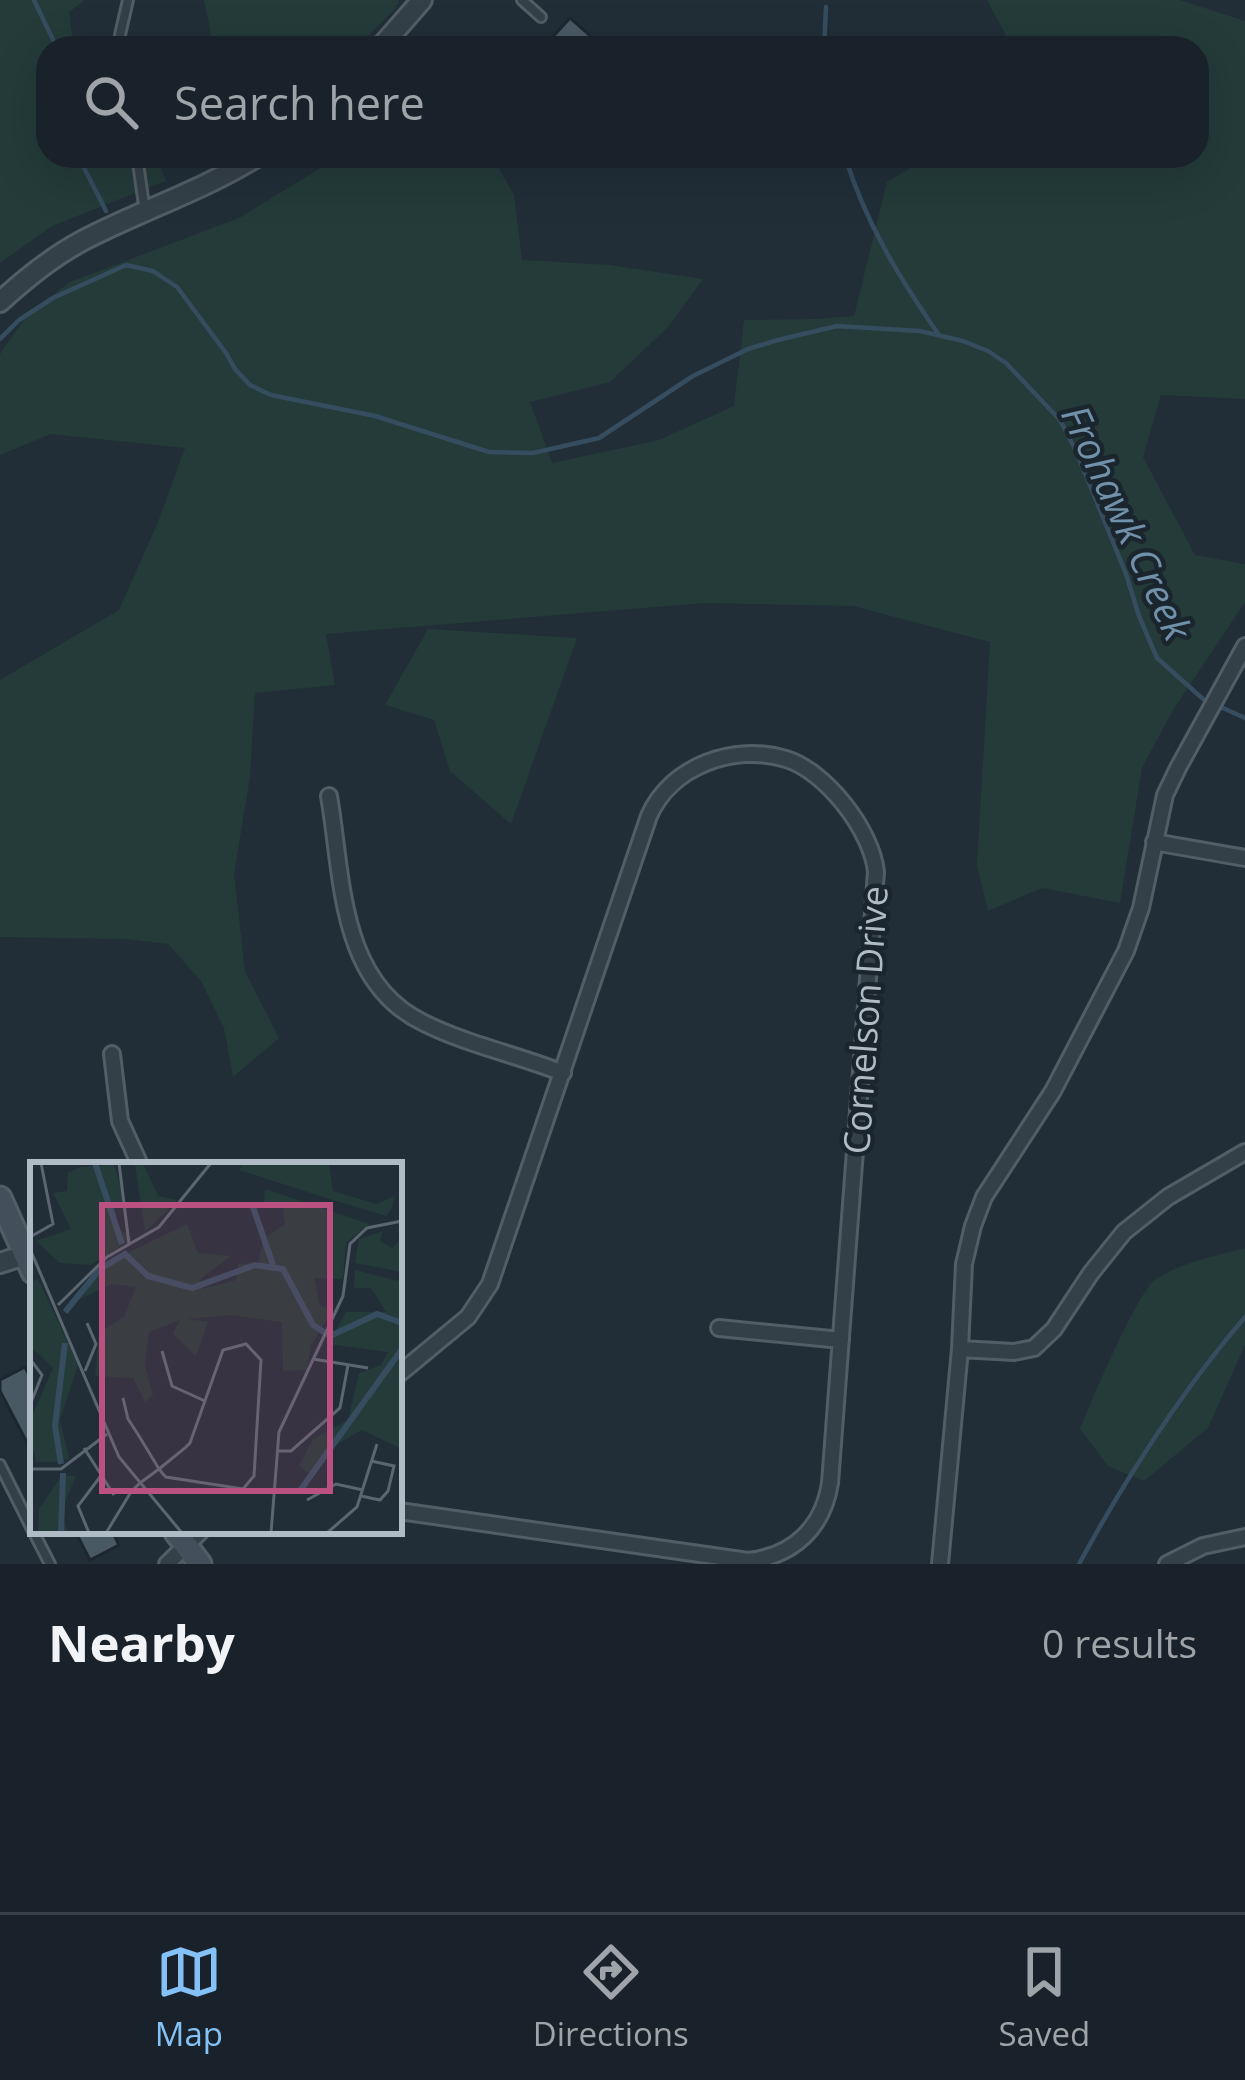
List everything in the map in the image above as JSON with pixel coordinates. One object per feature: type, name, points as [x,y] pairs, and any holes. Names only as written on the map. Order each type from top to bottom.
[{"type":"main road","points":[[0,1198],[29,1263]]},
{"type":"street","points":[[390,36],[422,0]]},
{"type":"street","points":[[0,302],[66,250],[238,168]]},
{"type":"street","points":[[940,1564],[964,1264],[978,1210],[1053,1091],[1126,951],[1141,908],[1166,795],[1245,646]]},
{"type":"street","name":"Cornelson Drive","points":[[402,1371],[467,1317],[490,1284],[649,816],[662,794],[689,770],[734,756],[756,754],[788,760],[815,776],[862,827],[876,872],[826,1504],[807,1534],[790,1548],[748,1562],[402,1510]]},
{"type":"street","points":[[328,796],[350,931],[363,964],[382,992],[428,1025],[563,1073]]},
{"type":"street","points":[[1154,842],[1245,858]]},
{"type":"street","points":[[112,1054],[121,1120],[139,1162]]},
{"type":"street","points":[[960,1349],[1014,1352],[1034,1348],[1054,1329],[1124,1232],[1168,1197],[1245,1152]]},
{"type":"street","points":[[0,1263],[29,1263]]},
{"type":"street","points":[[719,1328],[841,1340]]},
{"type":"street","points":[[1167,1564],[1202,1546],[1245,1537]]},
{"type":"street","points":[[167,1564],[191,1543]]},
{"type":"lane","points":[[119,36],[128,0]]},
{"type":"lane","points":[[522,0],[541,17]]},
{"type":"lane","points":[[139,168],[146,213]]},
{"type":"lane","points":[[0,1466],[30,1525]]},
{"type":"lane","points":[[35,1534],[50,1564]]},
{"type":"green space","points":[[0,0],[85,0],[69,12],[72,36],[36,36],[36,168],[161,168],[166,181],[52,226],[0,263]]},
{"type":"green space","points":[[204,0],[399,0],[368,36],[212,36]]},
{"type":"green space","points":[[987,0],[1180,0],[1245,21],[1245,399],[1161,395],[1143,457],[1195,555],[1245,564],[1245,602],[1173,710],[1142,768],[1120,903],[1042,888],[988,911],[977,865],[990,642],[853,606],[704,603],[326,634],[335,685],[255,693],[250,777],[234,874],[245,971],[279,1038],[233,1077],[224,1028],[201,981],[168,944],[0,937],[0,680],[119,610],[185,448],[51,434],[0,455],[0,354],[27,315],[70,282],[239,218],[320,168],[499,168],[514,195],[522,260],[610,265],[703,279],[668,327],[610,382],[530,402],[552,463],[659,440],[734,406],[744,320],[854,316],[887,182],[910,168],[1209,168],[1209,36],[1006,36]]},
{"type":"green space","points":[[428,629],[577,638],[511,824],[450,771],[434,720],[385,705]]},
{"type":"green space","points":[[1245,1248],[1245,1345],[1208,1428],[1144,1481],[1108,1466],[1080,1429],[1148,1288],[1177,1268]]},
{"type":"building","points":[[570,18],[590,36],[554,36]]},
{"type":"building","points":[[25,1367],[30,1377],[30,1448],[0,1391],[0,1380]]},
{"type":"building","points":[[77,1534],[114,1534],[119,1545],[90,1560]]},
{"type":"waterway","points":[[34,0],[51,36]]},
{"type":"waterway","points":[[825,36],[826,7]]},
{"type":"waterway","points":[[84,168],[106,211]]},
{"type":"waterway","points":[[850,168],[885,249],[939,335]]},
{"type":"waterway","name":"Frohawk Creek","points":[[0,339],[53,298],[126,265],[153,271],[177,287],[235,369],[250,385],[271,395],[375,416],[489,452],[533,453],[599,438],[693,376],[778,340],[837,326],[920,331],[963,341],[1006,363],[1060,420],[1157,658],[1203,699],[1245,718]]},
{"type":"waterway","points":[[1079,1564],[1156,1436],[1245,1317]]}]
